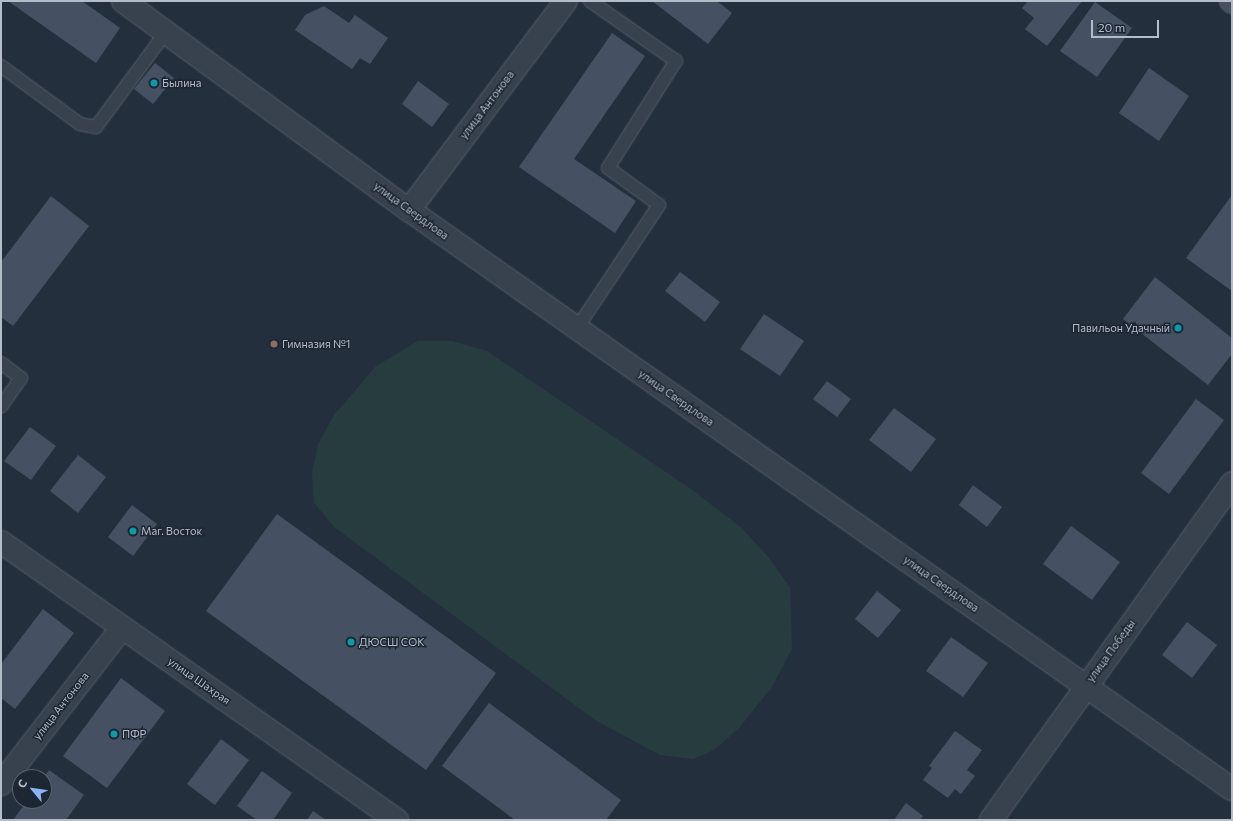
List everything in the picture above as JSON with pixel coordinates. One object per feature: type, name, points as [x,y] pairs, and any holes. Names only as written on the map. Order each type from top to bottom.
[{"type":"street","name":"улица Свердлова","points":[[123,1],[409,210],[1232,790]]},
{"type":"street","name":"улица Антонова","points":[[409,210],[566,1]]},
{"type":"street","name":"улица Победы","points":[[991,820],[1232,483]]},
{"type":"street","name":"улица Шахрая","points":[[1,542],[397,820]]},
{"type":"street","name":"улица Антонова","points":[[1,784],[122,628]]},
{"type":"lane","points":[[577,328],[659,205],[608,168],[676,61],[590,1]]},
{"type":"lane","points":[[1,66],[80,124],[96,127],[166,32]]},
{"type":"lane","points":[[1,363],[21,378],[1,407]]},
{"type":"green space","points":[[418,341],[452,341],[487,351],[691,489],[742,528],[769,558],[790,587],[792,649],[772,687],[739,728],[714,750],[693,759],[660,755],[595,720],[334,527],[314,503],[312,473],[318,444],[334,415],[376,366]]},
{"type":"building","points":[[8,1],[82,1],[120,28],[96,63]]},
{"type":"building","points":[[652,1],[717,1],[732,13],[708,44]]},
{"type":"building","points":[[1028,1],[1082,1],[1047,46],[1025,29],[1034,18],[1022,8]]},
{"type":"building","points":[[1095,2],[1132,28],[1097,77],[1060,51]]},
{"type":"building","points":[[324,6],[349,23],[355,15],[388,38],[370,64],[360,58],[352,69],[295,30],[305,15]]},
{"type":"building","points":[[612,33],[645,56],[574,159],[636,201],[615,233],[519,167]]},
{"type":"building","name":"Былина","points":[[155,63],[174,78],[153,104],[134,89]]},
{"type":"building","points":[[1149,68],[1189,96],[1159,141],[1119,113]]},
{"type":"building","points":[[418,81],[449,104],[432,127],[402,104]]},
{"type":"building","points":[[1232,195],[1232,291],[1186,258]]},
{"type":"building","points":[[51,196],[89,226],[13,326],[1,317],[1,262]]},
{"type":"building","points":[[680,272],[720,302],[705,322],[665,291]]},
{"type":"building","name":"Павильон Удачный","points":[[1155,277],[1232,338],[1232,354],[1208,385],[1123,319]]},
{"type":"building","points":[[764,314],[804,341],[780,376],[740,349]]},
{"type":"building","points":[[827,381],[851,399],[837,417],[813,399]]},
{"type":"building","points":[[1196,399],[1224,420],[1169,494],[1141,473]]},
{"type":"building","points":[[894,408],[936,439],[911,472],[869,440]]},
{"type":"building","points":[[30,427],[56,446],[31,480],[4,461]]},
{"type":"building","points":[[78,455],[106,477],[78,513],[50,491]]},
{"type":"building","points":[[973,485],[1002,507],[987,527],[959,505]]},
{"type":"building","name":"Маг. Восток","points":[[132,505],[157,524],[133,556],[108,537]]},
{"type":"building","name":"ДЮСШ СОК","points":[[277,514],[496,673],[426,770],[206,611]]},
{"type":"building","points":[[1071,526],[1120,562],[1092,600],[1043,564]]},
{"type":"building","points":[[877,591],[901,610],[878,638],[855,619]]},
{"type":"building","points":[[43,609],[74,633],[15,709],[1,698],[1,664]]},
{"type":"building","points":[[1187,622],[1217,645],[1192,678],[1162,655]]},
{"type":"building","points":[[951,637],[988,663],[963,697],[926,671]]},
{"type":"building","name":"ПФР","points":[[121,678],[165,711],[107,788],[63,756]]},
{"type":"building","points":[[489,703],[621,800],[606,820],[515,820],[442,766]]},
{"type":"building","points":[[955,731],[982,750],[967,770],[975,776],[961,794],[955,789],[948,798],[923,780],[932,768],[929,766]]},
{"type":"building","points":[[221,739],[249,760],[215,805],[187,784]]},
{"type":"building","points":[[262,771],[292,793],[273,820],[257,820],[237,806]]},
{"type":"building","points":[[52,772],[84,795],[66,820],[13,820],[21,809],[52,809]]},
{"type":"building","points":[[906,803],[923,816],[920,820],[894,820]]},
{"type":"building","points":[[313,811],[326,820],[307,820]]},
{"type":"place","name":"Былина","points":[[154,83]]},
{"type":"place","name":"Павильон Удачный","points":[[1178,328]]},
{"type":"place","name":"Гимназия №1","points":[[274,344]]},
{"type":"place","name":"Маг. Восток","points":[[133,531]]},
{"type":"place","name":"ДЮСШ СОК","points":[[351,642]]},
{"type":"place","name":"ПФР","points":[[114,734]]}]
